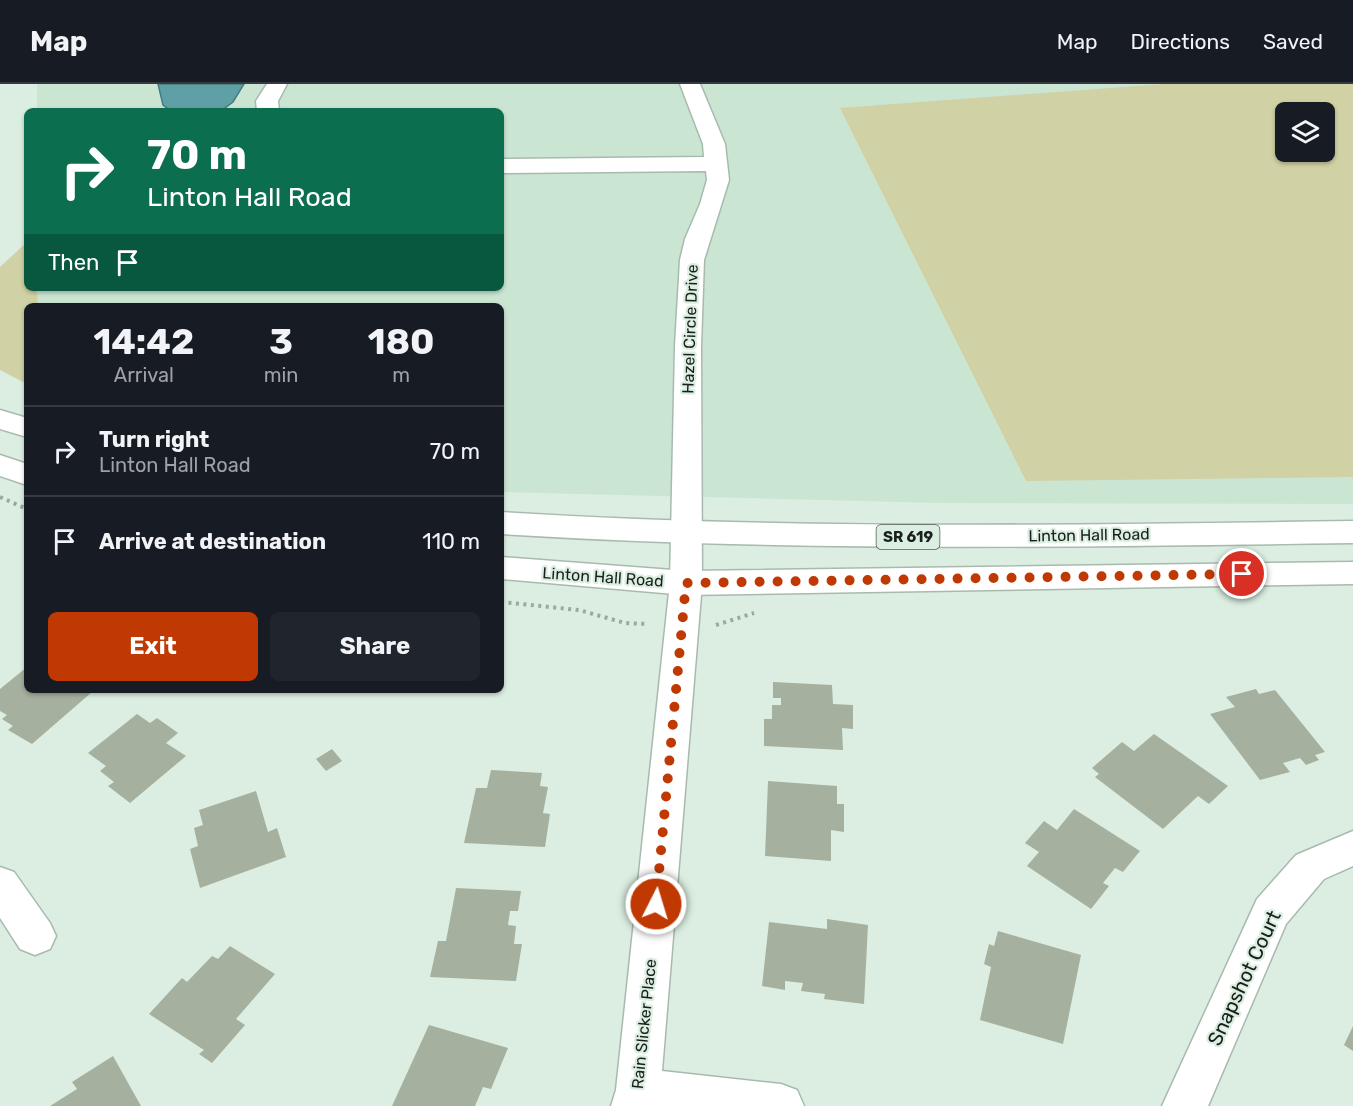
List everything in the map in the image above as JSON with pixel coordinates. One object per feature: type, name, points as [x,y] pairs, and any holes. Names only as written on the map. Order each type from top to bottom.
[{"type":"street","points":[[268,108],[267,101],[277,84]]},
{"type":"street","name":"Hazel Circle Drive","points":[[686,583],[688,346],[692,261],[697,239],[712,204],[718,180],[714,144],[690,84]]},
{"type":"street","points":[[504,166],[718,164]]},
{"type":"street","points":[[0,419],[24,428]]},
{"type":"street","points":[[0,465],[24,474]]},
{"type":"street","name":"Linton Hall Road","points":[[504,523],[688,535],[893,538],[1353,532]]},
{"type":"street","name":"Linton Hall Road","points":[[504,568],[686,583],[1353,573]]},
{"type":"street","name":"Rain Slicker Place","points":[[636,1098],[686,583]]},
{"type":"street","name":"Snapshot Court","points":[[1185,1106],[1271,912],[1310,867],[1353,848]]},
{"type":"street","points":[[0,884],[35,936]]},
{"type":"street","points":[[636,1098],[781,1106]]},
{"type":"path","points":[[0,497],[24,508]]},
{"type":"path","points":[[504,602],[579,610],[625,623]]},
{"type":"shaded area","points":[[37,84],[1353,84],[1353,504],[938,503],[504,492],[504,303],[38,303],[37,291],[504,291],[504,108],[37,108]]},
{"type":"green space","points":[[1164,84],[1353,84],[1353,477],[1026,481],[840,108]]},
{"type":"green space","points":[[24,245],[24,291],[37,291],[38,303],[24,303],[24,382],[0,370],[0,267]]},
{"type":"water","points":[[158,84],[244,84],[233,102],[225,108],[167,108],[163,105]]},
{"type":"building","points":[[24,669],[24,693],[91,693],[32,744],[8,730],[13,726],[2,719],[7,715],[0,711],[0,689]]},
{"type":"building","points":[[773,682],[832,685],[833,704],[853,705],[853,729],[842,728],[843,750],[764,746],[764,719],[772,719],[772,705],[781,705],[781,698],[773,698]]},
{"type":"building","points":[[1256,689],[1259,694],[1275,690],[1325,752],[1315,755],[1319,760],[1306,765],[1300,758],[1283,763],[1290,772],[1260,780],[1210,714],[1235,707],[1226,697]]},
{"type":"building","points":[[137,714],[150,723],[157,718],[178,733],[166,743],[186,756],[130,803],[108,786],[114,782],[100,771],[106,766],[88,753]]},
{"type":"building","points":[[1154,734],[1228,786],[1209,804],[1198,796],[1163,829],[1095,777],[1099,774],[1092,768],[1122,742],[1134,751]]},
{"type":"building","points":[[332,749],[342,761],[326,771],[316,759]]},
{"type":"building","points":[[491,770],[542,773],[540,786],[548,787],[543,813],[550,814],[545,847],[464,843],[476,788],[487,788]]},
{"type":"building","points":[[768,781],[837,786],[837,804],[844,804],[844,832],[831,830],[831,861],[765,856]]},
{"type":"building","points":[[256,791],[268,832],[277,828],[286,857],[200,888],[190,849],[198,846],[194,828],[203,825],[199,810]]},
{"type":"building","points":[[1074,809],[1140,851],[1123,872],[1115,868],[1103,883],[1109,886],[1091,909],[1027,866],[1039,852],[1025,843],[1044,821],[1057,830]]},
{"type":"building","points":[[456,888],[521,891],[518,911],[510,911],[508,925],[516,926],[514,944],[522,944],[516,981],[430,977],[438,941],[446,941]]},
{"type":"building","points":[[827,919],[868,925],[864,1004],[824,999],[825,994],[801,991],[803,983],[785,981],[785,990],[762,986],[769,922],[827,929]]},
{"type":"building","points":[[998,931],[1081,955],[1063,1044],[980,1020],[991,967],[984,964],[989,944],[994,946]]},
{"type":"building","points":[[230,946],[275,974],[236,1019],[245,1025],[212,1063],[199,1054],[204,1050],[149,1014],[182,978],[187,982],[212,956],[218,959]]},
{"type":"building","points":[[429,1025],[508,1048],[491,1089],[483,1087],[475,1106],[392,1106]]},
{"type":"building","points":[[1353,1026],[1353,1051],[1344,1045]]},
{"type":"building","points":[[113,1056],[141,1106],[50,1106],[77,1089],[72,1082]]},
{"type":"route","points":[[656,904],[686,583],[1242,574]]}]
